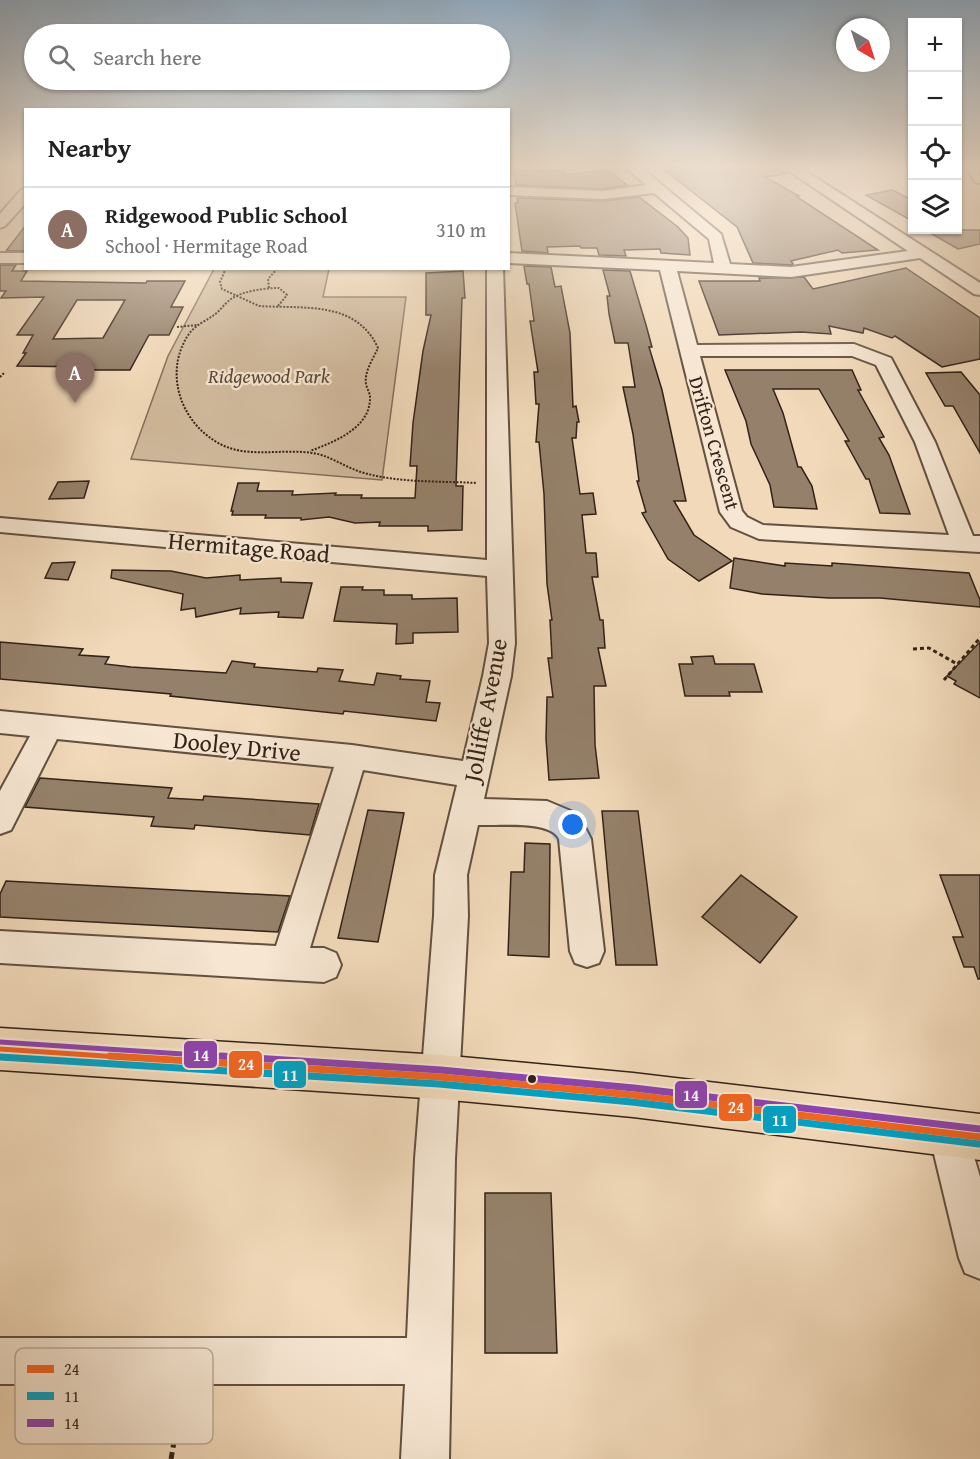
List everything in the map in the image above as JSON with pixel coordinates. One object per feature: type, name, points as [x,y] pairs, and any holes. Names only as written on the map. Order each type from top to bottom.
[{"type":"main road","points":[[0,1048],[440,1077],[633,1095],[965,1135]]},
{"type":"street","points":[[711,233],[716,237],[723,268]]},
{"type":"street","points":[[892,233],[980,290]]},
{"type":"street","points":[[510,258],[809,272],[923,253]]},
{"type":"street","points":[[0,258],[24,258]]},
{"type":"street","name":"Drifton Crescent","points":[[667,266],[731,512],[740,522],[759,532],[972,544]]},
{"type":"street","name":"Jolliffe Avenue","points":[[425,1459],[440,1077],[451,916],[451,875],[497,676],[502,643],[497,484],[495,270]]},
{"type":"street","points":[[689,351],[854,350],[884,362],[925,442],[972,544]]},
{"type":"street","name":"Hermitage Road","points":[[0,525],[499,569]]},
{"type":"street","name":"Dooley Drive","points":[[0,722],[352,757],[474,775]]},
{"type":"street","points":[[0,821],[49,727]]},
{"type":"street","points":[[288,962],[352,757]]},
{"type":"street","points":[[465,812],[547,814],[567,823],[574,839],[587,951]]},
{"type":"street","points":[[0,947],[324,965]]},
{"type":"street","points":[[965,1135],[980,1258]]},
{"type":"street","points":[[213,1361],[429,1361]]},
{"type":"path","points":[[225,270],[219,280],[220,287],[252,305],[308,307],[346,316],[368,330],[375,339],[378,348],[369,364],[366,385],[370,397],[361,419],[344,437],[307,452]]},
{"type":"path","points":[[269,288],[268,279],[276,270]]},
{"type":"path","points":[[278,306],[286,299],[286,292],[279,288],[269,288],[235,297],[217,313],[198,325],[188,335],[180,351],[176,368],[180,398],[196,424],[215,443],[249,453],[307,452],[325,456],[355,470],[386,477],[497,484]]},
{"type":"path","points":[[177,327],[198,325]]},
{"type":"path","points":[[0,377],[5,372]]},
{"type":"path","points":[[944,680],[980,638]]},
{"type":"path","points":[[913,649],[928,648],[957,664]]},
{"type":"path","points":[[171,1459],[174,1444]]},
{"type":"green space","name":"Ridgewood Park","points":[[213,270],[329,270],[323,297],[406,297],[382,480],[131,459],[168,356]]},
{"type":"building","points":[[20,233],[24,233],[24,251],[6,251]]},
{"type":"building","points":[[519,233],[684,233],[688,238],[690,255],[661,253],[660,249],[624,250],[626,256],[599,255],[597,248],[581,248],[580,246],[547,247],[548,253],[522,251]]},
{"type":"building","points":[[740,233],[852,233],[878,250],[842,253],[838,250],[791,261],[793,264],[791,265],[753,263]]},
{"type":"building","points":[[980,233],[980,244],[958,249],[932,234]]},
{"type":"building","points":[[0,265],[16,265],[12,271],[27,271],[21,281],[146,283],[147,281],[185,281],[171,307],[183,307],[169,335],[149,335],[130,370],[17,366],[26,353],[23,353],[33,335],[17,335],[44,297],[1,298],[6,291],[0,291]],"holes":[[[77,300],[125,300],[103,338],[53,339]]]},
{"type":"building","points":[[524,266],[551,267],[555,287],[561,286],[570,333],[573,407],[576,406],[579,422],[577,422],[576,438],[572,438],[580,494],[593,493],[596,514],[582,515],[586,553],[596,553],[598,577],[592,577],[600,620],[603,620],[605,648],[598,648],[606,686],[594,686],[595,745],[599,778],[549,780],[546,739],[547,697],[553,697],[548,658],[552,658],[550,620],[552,620],[547,584],[544,494],[539,442],[536,442],[539,404],[536,404],[534,372],[538,372],[530,321],[534,321]]},
{"type":"building","points":[[906,268],[980,318],[980,359],[942,367],[895,336],[892,338],[864,328],[863,333],[829,326],[831,334],[801,332],[719,335],[699,281],[760,281],[759,278],[804,277],[813,289]]},
{"type":"building","points":[[603,270],[630,271],[652,347],[649,347],[662,390],[686,501],[674,501],[694,535],[732,561],[699,581],[668,559],[642,513],[646,512],[637,481],[639,481],[633,434],[623,387],[635,387],[628,343],[615,343],[607,296],[610,296]]},
{"type":"building","points":[[463,271],[465,298],[462,298],[456,486],[463,486],[462,530],[428,531],[428,526],[379,526],[380,522],[355,523],[329,517],[301,520],[301,518],[265,518],[266,515],[232,515],[238,483],[259,483],[257,491],[293,491],[292,495],[336,493],[335,495],[362,495],[361,498],[415,498],[417,466],[410,466],[413,423],[423,351],[431,315],[426,315],[426,273]]},
{"type":"building","points":[[725,370],[852,370],[861,390],[858,390],[884,437],[879,438],[889,455],[910,514],[880,513],[869,479],[866,479],[845,441],[849,441],[819,389],[773,389],[783,413],[798,467],[801,467],[812,486],[817,509],[774,507],[770,485],[751,444],[746,421]]},
{"type":"building","points":[[961,372],[980,395],[980,453],[953,406],[945,406],[926,373]]},
{"type":"building","points":[[89,481],[84,498],[49,499],[58,482]]},
{"type":"building","points":[[734,558],[785,566],[785,563],[832,566],[832,563],[969,573],[980,600],[980,607],[880,598],[762,594],[730,588]]},
{"type":"building","points":[[75,562],[68,580],[45,578],[52,563]]},
{"type":"building","points":[[112,570],[171,571],[206,578],[240,575],[240,580],[281,578],[281,582],[312,583],[303,618],[278,617],[279,612],[240,614],[241,608],[196,617],[195,608],[181,610],[183,594],[111,578]]},
{"type":"building","points":[[341,587],[384,590],[384,595],[412,595],[412,599],[457,598],[458,632],[413,633],[413,643],[396,644],[397,624],[334,621]]},
{"type":"building","points":[[0,642],[83,649],[79,655],[109,657],[105,664],[131,667],[226,673],[232,661],[255,664],[254,667],[317,672],[318,668],[343,670],[339,681],[374,685],[377,673],[401,676],[400,679],[430,681],[426,702],[440,703],[436,721],[344,711],[343,714],[170,696],[171,694],[0,679]]},
{"type":"building","points":[[980,642],[980,698],[954,684],[956,681],[947,676]]},
{"type":"building","points":[[713,656],[715,664],[754,664],[762,692],[729,692],[730,696],[685,696],[679,664],[693,664],[691,657]]},
{"type":"building","points":[[40,778],[172,788],[168,798],[203,800],[204,796],[319,804],[310,835],[195,825],[194,829],[151,826],[154,817],[25,807]]},
{"type":"building","points":[[368,810],[404,813],[378,942],[338,938]]},
{"type":"building","points":[[602,811],[638,811],[657,965],[616,965]]},
{"type":"building","points":[[525,843],[550,844],[549,957],[508,955],[511,872],[524,872]]},
{"type":"building","points":[[741,875],[797,917],[760,963],[702,917]]},
{"type":"building","points":[[940,875],[980,875],[980,979],[974,967],[964,967],[953,937],[963,937]]},
{"type":"building","points":[[6,881],[290,896],[278,932],[0,917],[0,894]]},
{"type":"building","points":[[485,1193],[551,1193],[557,1353],[485,1353]]},
{"type":"transit line","name":"14","points":[[0,1042],[441,1070],[634,1088],[980,1129]]},
{"type":"transit line","name":"24","points":[[0,1049],[440,1077],[633,1095],[980,1137]]},
{"type":"transit line","name":"11","points":[[0,1057],[439,1084],[632,1102],[979,1144]]},
{"type":"place","name":"Ridgewood Public School","points":[[75,403]]}]
